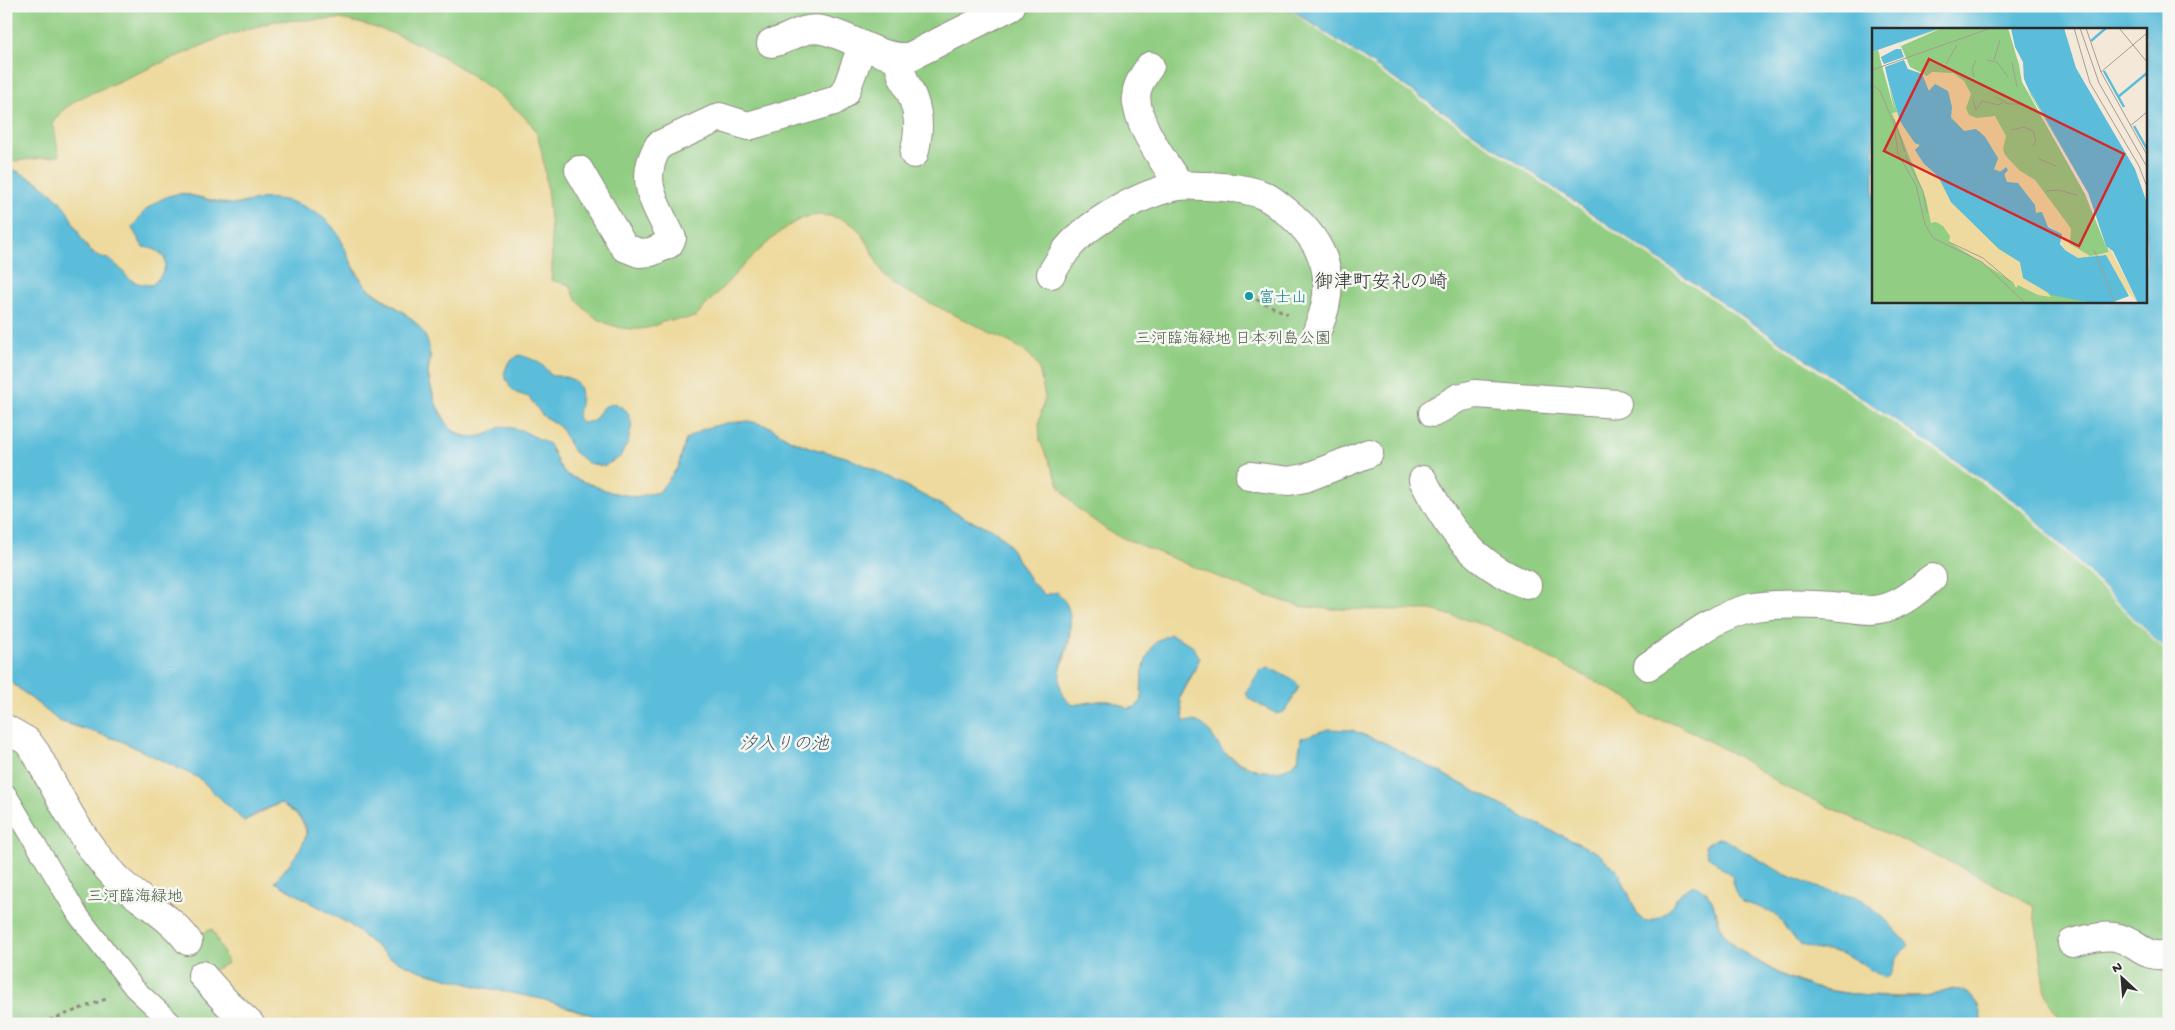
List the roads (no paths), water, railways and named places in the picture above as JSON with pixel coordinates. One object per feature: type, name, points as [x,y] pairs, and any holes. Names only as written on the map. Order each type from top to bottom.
[{"type":"street","points":[[771,43],[794,33],[821,30],[900,58],[910,57],[1011,6]]},
{"type":"street","points":[[579,170],[624,247],[639,253],[651,252],[668,244],[672,238],[649,190],[647,180],[654,153],[659,145],[720,117],[748,126],[834,101],[845,93],[862,46]]},
{"type":"street","points":[[900,58],[899,65],[913,98],[918,117],[919,133],[914,154]]},
{"type":"street","points":[[1150,66],[1137,89],[1136,101],[1147,131],[1180,186]]},
{"type":"street","points":[[1051,274],[1066,250],[1085,232],[1110,215],[1158,191],[1180,186],[1215,186],[1252,192],[1265,196],[1302,224],[1322,255],[1327,271],[1328,286],[1325,311],[1318,328]]},
{"type":"street","points":[[1433,413],[1458,398],[1474,394],[1618,404]]},
{"type":"street","points":[[1250,476],[1289,481],[1305,478],[1369,453]]},
{"type":"street","points":[[1422,480],[1438,509],[1467,546],[1490,566],[1510,578],[1527,585]]},
{"type":"street","points":[[1648,666],[1672,651],[1702,628],[1741,611],[1771,606],[1830,606],[1880,609],[1897,603],[1919,590],[1932,578]]},
{"type":"street","points":[[6,729],[28,741],[36,752],[78,831],[100,860],[118,879],[175,925],[188,941]]},
{"type":"street","points":[[2072,943],[2113,937],[2124,940],[2156,957],[2169,954]]},
{"type":"street","points":[[202,975],[227,1003],[250,1024]]},
{"type":"lane","points":[[6,794],[78,915],[134,988],[173,1024]]},
{"type":"water","points":[[1287,6],[2169,6],[2169,653],[2022,507]]},
{"type":"water","name":"汐入りの池","points":[[6,166],[37,182],[57,198],[67,210],[90,252],[111,261],[136,283],[143,284],[152,285],[158,279],[163,273],[165,261],[159,252],[143,247],[132,228],[144,212],[163,198],[183,194],[232,204],[272,199],[283,200],[305,207],[325,219],[333,227],[357,275],[366,286],[408,316],[422,330],[429,349],[428,373],[433,395],[443,418],[457,434],[477,437],[490,433],[502,426],[521,430],[549,444],[558,464],[567,475],[610,492],[635,497],[659,492],[678,467],[686,439],[703,429],[726,423],[749,421],[768,426],[791,440],[811,448],[846,457],[889,477],[969,520],[993,529],[1006,541],[1032,583],[1045,595],[1057,592],[1067,605],[1070,618],[1070,632],[1060,671],[1060,683],[1063,695],[1072,705],[1107,701],[1114,702],[1127,709],[1136,707],[1142,700],[1142,678],[1148,655],[1156,642],[1170,634],[1192,645],[1200,658],[1180,698],[1184,722],[1192,721],[1204,726],[1224,752],[1240,764],[1261,771],[1281,770],[1298,760],[1301,738],[1328,729],[1351,730],[1385,743],[1529,820],[1598,853],[1619,873],[1638,915],[1645,922],[1662,916],[1680,894],[1694,885],[1703,890],[1712,901],[1720,928],[1731,943],[1753,959],[1780,974],[1815,988],[1870,996],[1925,997],[1952,990],[1962,991],[1968,994],[1976,1004],[1982,1024],[605,1024],[592,1015],[542,999],[476,986],[418,970],[389,957],[349,924],[275,882],[290,864],[300,848],[306,833],[304,823],[291,810],[280,803],[244,821],[199,778],[119,740],[59,721],[6,678]]},
{"type":"water","points":[[519,355],[538,362],[551,376],[562,376],[576,382],[581,393],[577,418],[583,423],[594,421],[603,407],[615,403],[627,411],[632,425],[628,442],[620,457],[604,466],[588,463],[574,452],[560,427],[542,415],[529,397],[516,393],[510,387],[504,374],[508,363]]},
{"type":"water","points":[[1268,667],[1295,681],[1299,687],[1285,711],[1277,714],[1249,699],[1246,693],[1260,670]]},
{"type":"water","points":[[1720,837],[1784,874],[1813,886],[1861,899],[1885,919],[1909,945],[1898,956],[1891,974],[1884,978],[1848,956],[1817,950],[1800,944],[1790,935],[1777,916],[1740,899],[1736,895],[1732,876],[1707,855],[1705,845]]},
{"type":"place","name":"富士山","points":[[1249,296]]},
{"type":"district","name":"御津町安礼の崎","points":[[1381,280]]},
{"type":"park label","name":"三河臨海緑地 日本列島公園","points":[[1233,337]]},
{"type":"park label","name":"三河臨海緑地","points":[[135,895]]}]
